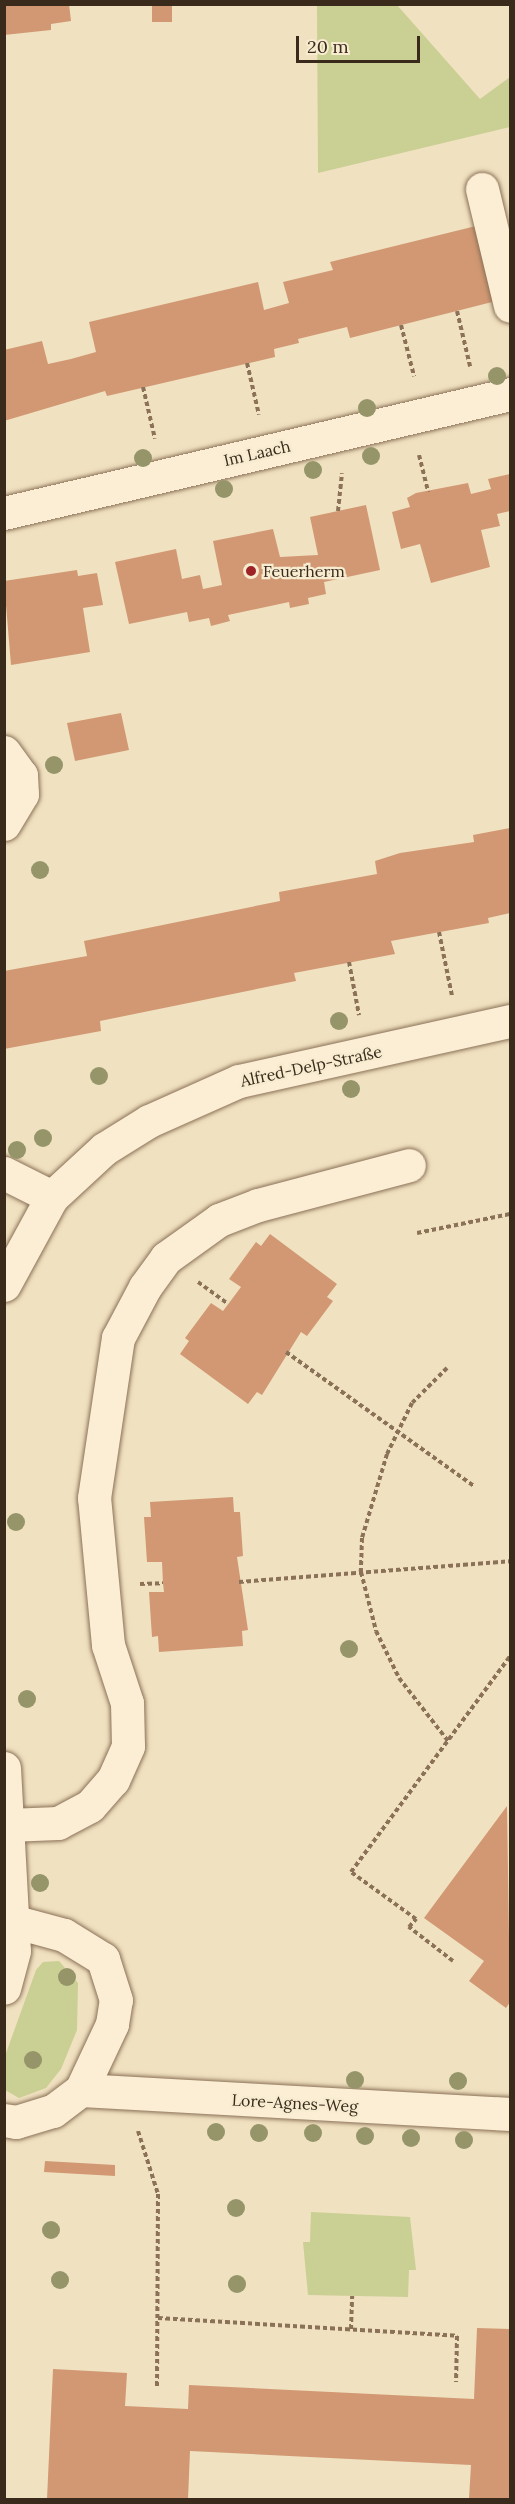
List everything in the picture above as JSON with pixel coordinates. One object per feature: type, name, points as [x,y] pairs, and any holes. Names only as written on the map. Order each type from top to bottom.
[{"type":"street","points":[[482,189],[510,306]]},
{"type":"street","name":"Im Laach","points":[[4,513],[510,394]]},
{"type":"street","points":[[4,752],[21,775],[22,794],[4,824]]},
{"type":"street","name":"Alfred-Delp-Straße","points":[[4,1285],[52,1197],[104,1149],[149,1120],[239,1081],[510,1022]]},
{"type":"street","points":[[8,1825],[58,1823],[90,1806],[113,1780],[128,1746],[127,1703],[108,1645],[94,1498],[118,1338],[145,1287],[166,1258],[219,1220],[258,1204],[409,1165]]},
{"type":"street","points":[[4,1173],[52,1197]]},
{"type":"street","points":[[4,1768],[14,1951],[4,1988]]},
{"type":"street","points":[[4,2120],[16,2122],[53,2110],[81,2090],[112,2024],[115,1985],[103,1959],[82,1944],[12,1921]]},
{"type":"street","name":"Lore-Agnes-Weg","points":[[81,2090],[116,2095],[510,2114]]},
{"type":"path","points":[[457,311],[478,402]]},
{"type":"path","points":[[401,325],[424,415]]},
{"type":"path","points":[[247,363],[267,451]]},
{"type":"path","points":[[143,387],[164,474]]},
{"type":"path","points":[[439,932],[460,1033]]},
{"type":"path","points":[[349,962],[366,1053]]},
{"type":"path","points":[[417,1233],[510,1214]]},
{"type":"path","points":[[286,1352],[474,1486]]},
{"type":"path","points":[[447,1368],[425,1384],[398,1433],[371,1504],[361,1572],[376,1631],[399,1678],[448,1741]]},
{"type":"path","points":[[239,1582],[510,1561]]},
{"type":"path","points":[[453,1961],[409,1928],[416,1919],[351,1872],[510,1656]]},
{"type":"path","points":[[116,2095],[144,2140],[158,2194],[157,2388]]},
{"type":"path","points":[[351,2330],[352,2296]]},
{"type":"path","points":[[158,2319],[457,2336],[456,2382]]},
{"type":"green space","points":[[317,5],[397,5],[480,99],[510,77],[510,127],[318,173]]},
{"type":"green space","points":[[59,1961],[78,1983],[77,2030],[61,2069],[46,2088],[19,2098],[5,2090],[5,2056],[36,1970],[43,1962]]},
{"type":"green space","points":[[311,2212],[410,2217],[416,2270],[409,2270],[408,2297],[308,2295],[303,2242],[310,2242]]},
{"type":"building","points":[[4,4],[69,4],[71,21],[51,24],[51,30],[4,35]]},
{"type":"building","points":[[152,4],[172,4],[172,22],[152,22]]},
{"type":"building","points":[[480,225],[500,300],[350,338],[347,327],[298,339],[299,343],[274,349],[275,357],[107,396],[105,391],[4,421],[4,350],[42,341],[48,364],[71,359],[96,352],[89,322],[258,282],[264,310],[289,303],[283,282],[333,270],[330,262]]},
{"type":"building","points":[[510,474],[510,511],[497,514],[500,526],[481,530],[490,567],[431,583],[420,544],[401,549],[392,512],[410,507],[407,498],[416,493],[468,483],[471,494],[491,489],[488,479]]},
{"type":"building","points":[[366,505],[380,570],[324,582],[326,594],[308,598],[309,604],[290,608],[289,602],[228,615],[230,621],[211,626],[209,618],[189,622],[187,612],[129,624],[115,562],[176,549],[182,579],[200,575],[203,589],[222,585],[213,541],[273,529],[280,557],[318,555],[310,517]]},
{"type":"building","points":[[77,570],[78,576],[97,573],[103,605],[83,608],[90,652],[11,665],[4,581]]},
{"type":"building","points":[[121,713],[129,750],[75,761],[67,723]]},
{"type":"building","points":[[510,828],[510,913],[488,918],[489,923],[391,941],[395,954],[294,973],[296,981],[100,1021],[101,1031],[4,1049],[4,971],[87,956],[84,941],[280,901],[279,892],[377,874],[375,861],[400,853],[474,842],[473,835]]},
{"type":"building","points":[[270,1234],[337,1284],[327,1297],[333,1301],[307,1336],[301,1332],[262,1395],[257,1392],[248,1404],[180,1354],[189,1341],[185,1338],[211,1303],[223,1311],[241,1287],[229,1279],[256,1242],[261,1246]]},
{"type":"building","points":[[233,1497],[234,1512],[240,1512],[243,1556],[237,1557],[248,1630],[242,1631],[243,1646],[159,1652],[158,1636],[152,1637],[149,1592],[164,1592],[162,1562],[147,1562],[144,1517],[151,1517],[150,1502]]},
{"type":"building","points":[[507,1806],[510,2002],[506,2008],[469,1981],[484,1961],[424,1918]]},
{"type":"building","points":[[45,2161],[115,2165],[115,2176],[44,2172]]},
{"type":"building","points":[[477,2328],[510,2329],[510,2499],[469,2499],[471,2465],[190,2451],[188,2499],[47,2499],[53,2369],[127,2373],[125,2406],[188,2409],[189,2385],[474,2399]]},
{"type":"place","name":"Feuerherm","points":[[251,571]]}]
